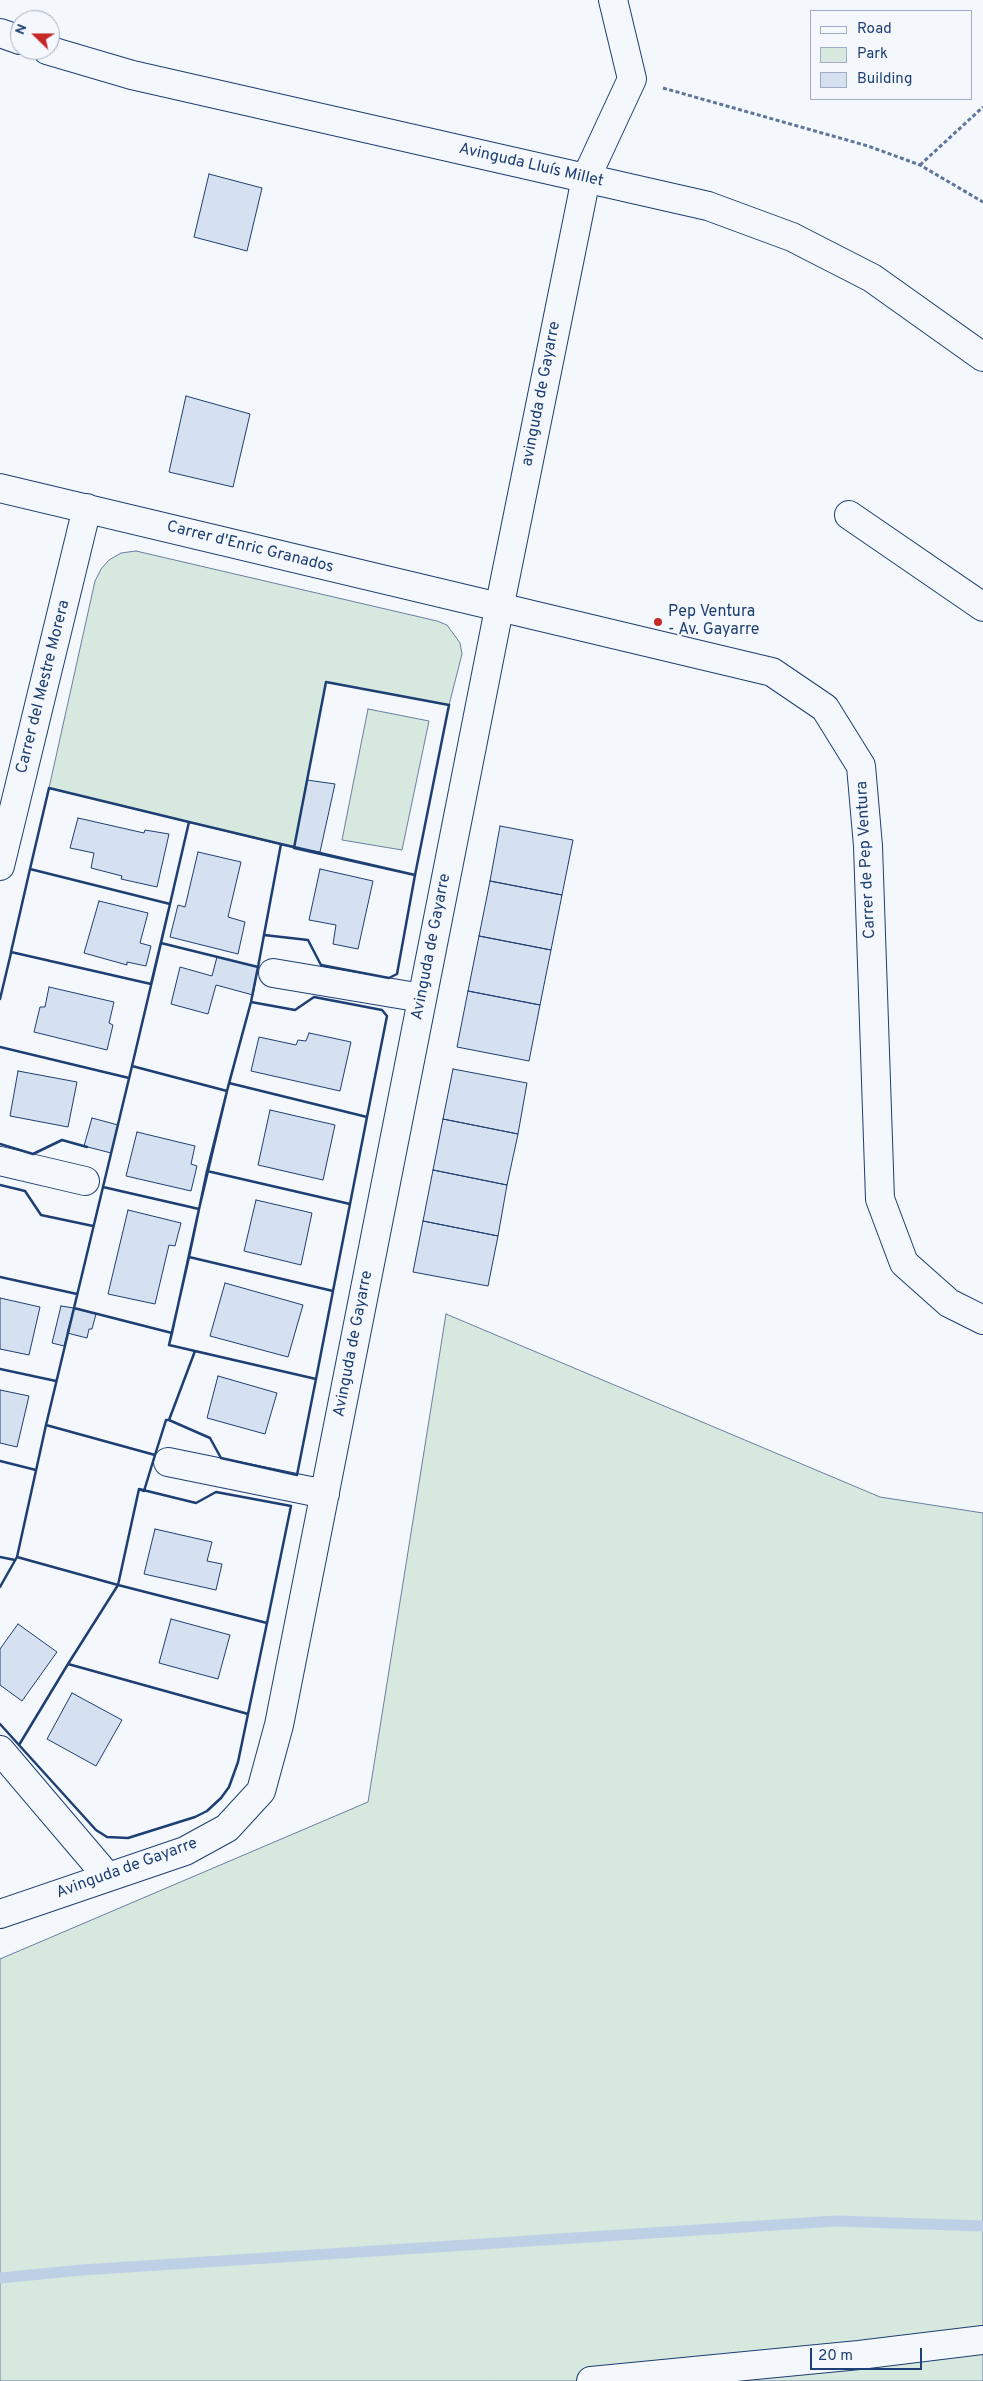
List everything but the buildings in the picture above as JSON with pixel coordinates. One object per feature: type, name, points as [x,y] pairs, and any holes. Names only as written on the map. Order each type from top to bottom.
[{"type":"street","points":[[613,0],[632,80]]},
{"type":"street","name":"Avinguda Lluís Millet","points":[[60,54],[132,74],[708,206],[792,237],[872,278],[983,356]]},
{"type":"street","name":"avinguda de Gayarre","points":[[498,609],[586,178],[632,80]]},
{"type":"street","name":"Carrer d'Enric Granados","points":[[0,488],[498,609]]},
{"type":"street","name":"Carrer del Mestre Morera","points":[[0,866],[87,508]]},
{"type":"street","points":[[849,515],[983,607]]},
{"type":"street","name":"Avinguda de Gayarre","points":[[0,1914],[185,1851],[227,1828],[261,1790],[279,1725],[498,609]]},
{"type":"street","name":"Carrer de Pep Ventura","points":[[498,609],[772,672],[825,708],[861,766],[868,846],[880,1200],[904,1263],[949,1303],[983,1320]]},
{"type":"street","points":[[273,973],[422,998]]},
{"type":"street","points":[[0,1161],[85,1181]]},
{"type":"street","points":[[168,1462],[325,1494]]},
{"type":"street","points":[[0,1750],[108,1876]]},
{"type":"street","points":[[591,2381],[859,2355],[983,2340]]},
{"type":"path","points":[[632,80],[868,146],[920,165],[983,202]]},
{"type":"path","points":[[920,165],[983,107]]},
{"type":"green space","points":[[136,551],[437,621],[447,625],[460,643],[462,654],[449,705],[326,682],[294,848],[49,788],[95,581],[101,569],[109,560],[121,553]]},
{"type":"green space","points":[[368,709],[429,721],[402,850],[342,840]]},
{"type":"green space","points":[[446,1314],[880,1497],[983,1513],[983,2381],[0,2381],[0,1959],[368,1802]]},
{"type":"waterway","points":[[0,2278],[82,2270],[836,2221],[983,2226]]},
{"type":"wall","points":[[326,682],[449,705],[415,875],[294,848],[326,682]]},
{"type":"wall","points":[[49,788],[189,822],[170,904],[30,869],[49,788]]},
{"type":"wall","points":[[189,822],[281,844],[258,967],[161,943],[189,822]]},
{"type":"wall","points":[[281,844],[415,875],[397,974],[389,978],[321,965],[308,940],[264,935],[281,844]]},
{"type":"wall","points":[[30,869],[170,904],[151,984],[11,952],[30,869]]},
{"type":"wall","points":[[161,943],[258,967],[251,1002],[227,1091],[132,1066],[161,943]]},
{"type":"wall","points":[[0,999],[11,953]]},
{"type":"wall","points":[[314,997],[382,1010],[387,1016],[367,1117],[229,1083],[251,1002],[295,1010],[314,997]]},
{"type":"wall","points":[[0,1047],[129,1078]]},
{"type":"wall","points":[[132,1066],[227,1091],[199,1209],[103,1187],[132,1066]]},
{"type":"wall","points":[[229,1083],[367,1117],[350,1204],[207,1171],[229,1083]]},
{"type":"wall","points":[[0,1144],[33,1154],[62,1140],[87,1147]]},
{"type":"wall","points":[[207,1171],[350,1204],[333,1291],[189,1257],[207,1171]]},
{"type":"wall","points":[[0,1185],[25,1191],[41,1215],[93,1226]]},
{"type":"wall","points":[[103,1187],[199,1209],[172,1333],[74,1308],[103,1187]]},
{"type":"wall","points":[[189,1257],[333,1291],[316,1379],[169,1345],[189,1257]]},
{"type":"wall","points":[[0,1277],[77,1294]]},
{"type":"wall","points":[[74,1308],[172,1333],[169,1345],[195,1351],[169,1420],[166,1420],[155,1455],[46,1425],[74,1308]]},
{"type":"wall","points":[[195,1351],[316,1379],[297,1475],[221,1458],[210,1438],[169,1420],[195,1351]]},
{"type":"wall","points":[[0,1369],[56,1381]]},
{"type":"wall","points":[[46,1425],[155,1455],[144,1491],[139,1489],[118,1585],[17,1557],[46,1425]]},
{"type":"wall","points":[[0,1461],[36,1470]]},
{"type":"wall","points":[[118,1585],[267,1623],[248,1714],[68,1664],[118,1585],[139,1489],[196,1503],[216,1492],[291,1506],[267,1623],[118,1585]]},
{"type":"wall","points":[[0,1557],[15,1560]]},
{"type":"wall","points":[[0,1587],[17,1557]]},
{"type":"wall","points":[[68,1664],[248,1714],[238,1762],[229,1787],[221,1798],[207,1811],[195,1817],[128,1838],[107,1837],[96,1830],[19,1745],[68,1664]]},
{"type":"wall","points":[[0,1724],[19,1745],[20,1743]]},
{"type":"place","name":"Pep Ventura - Av. Gayarre","points":[[658,622]]}]
